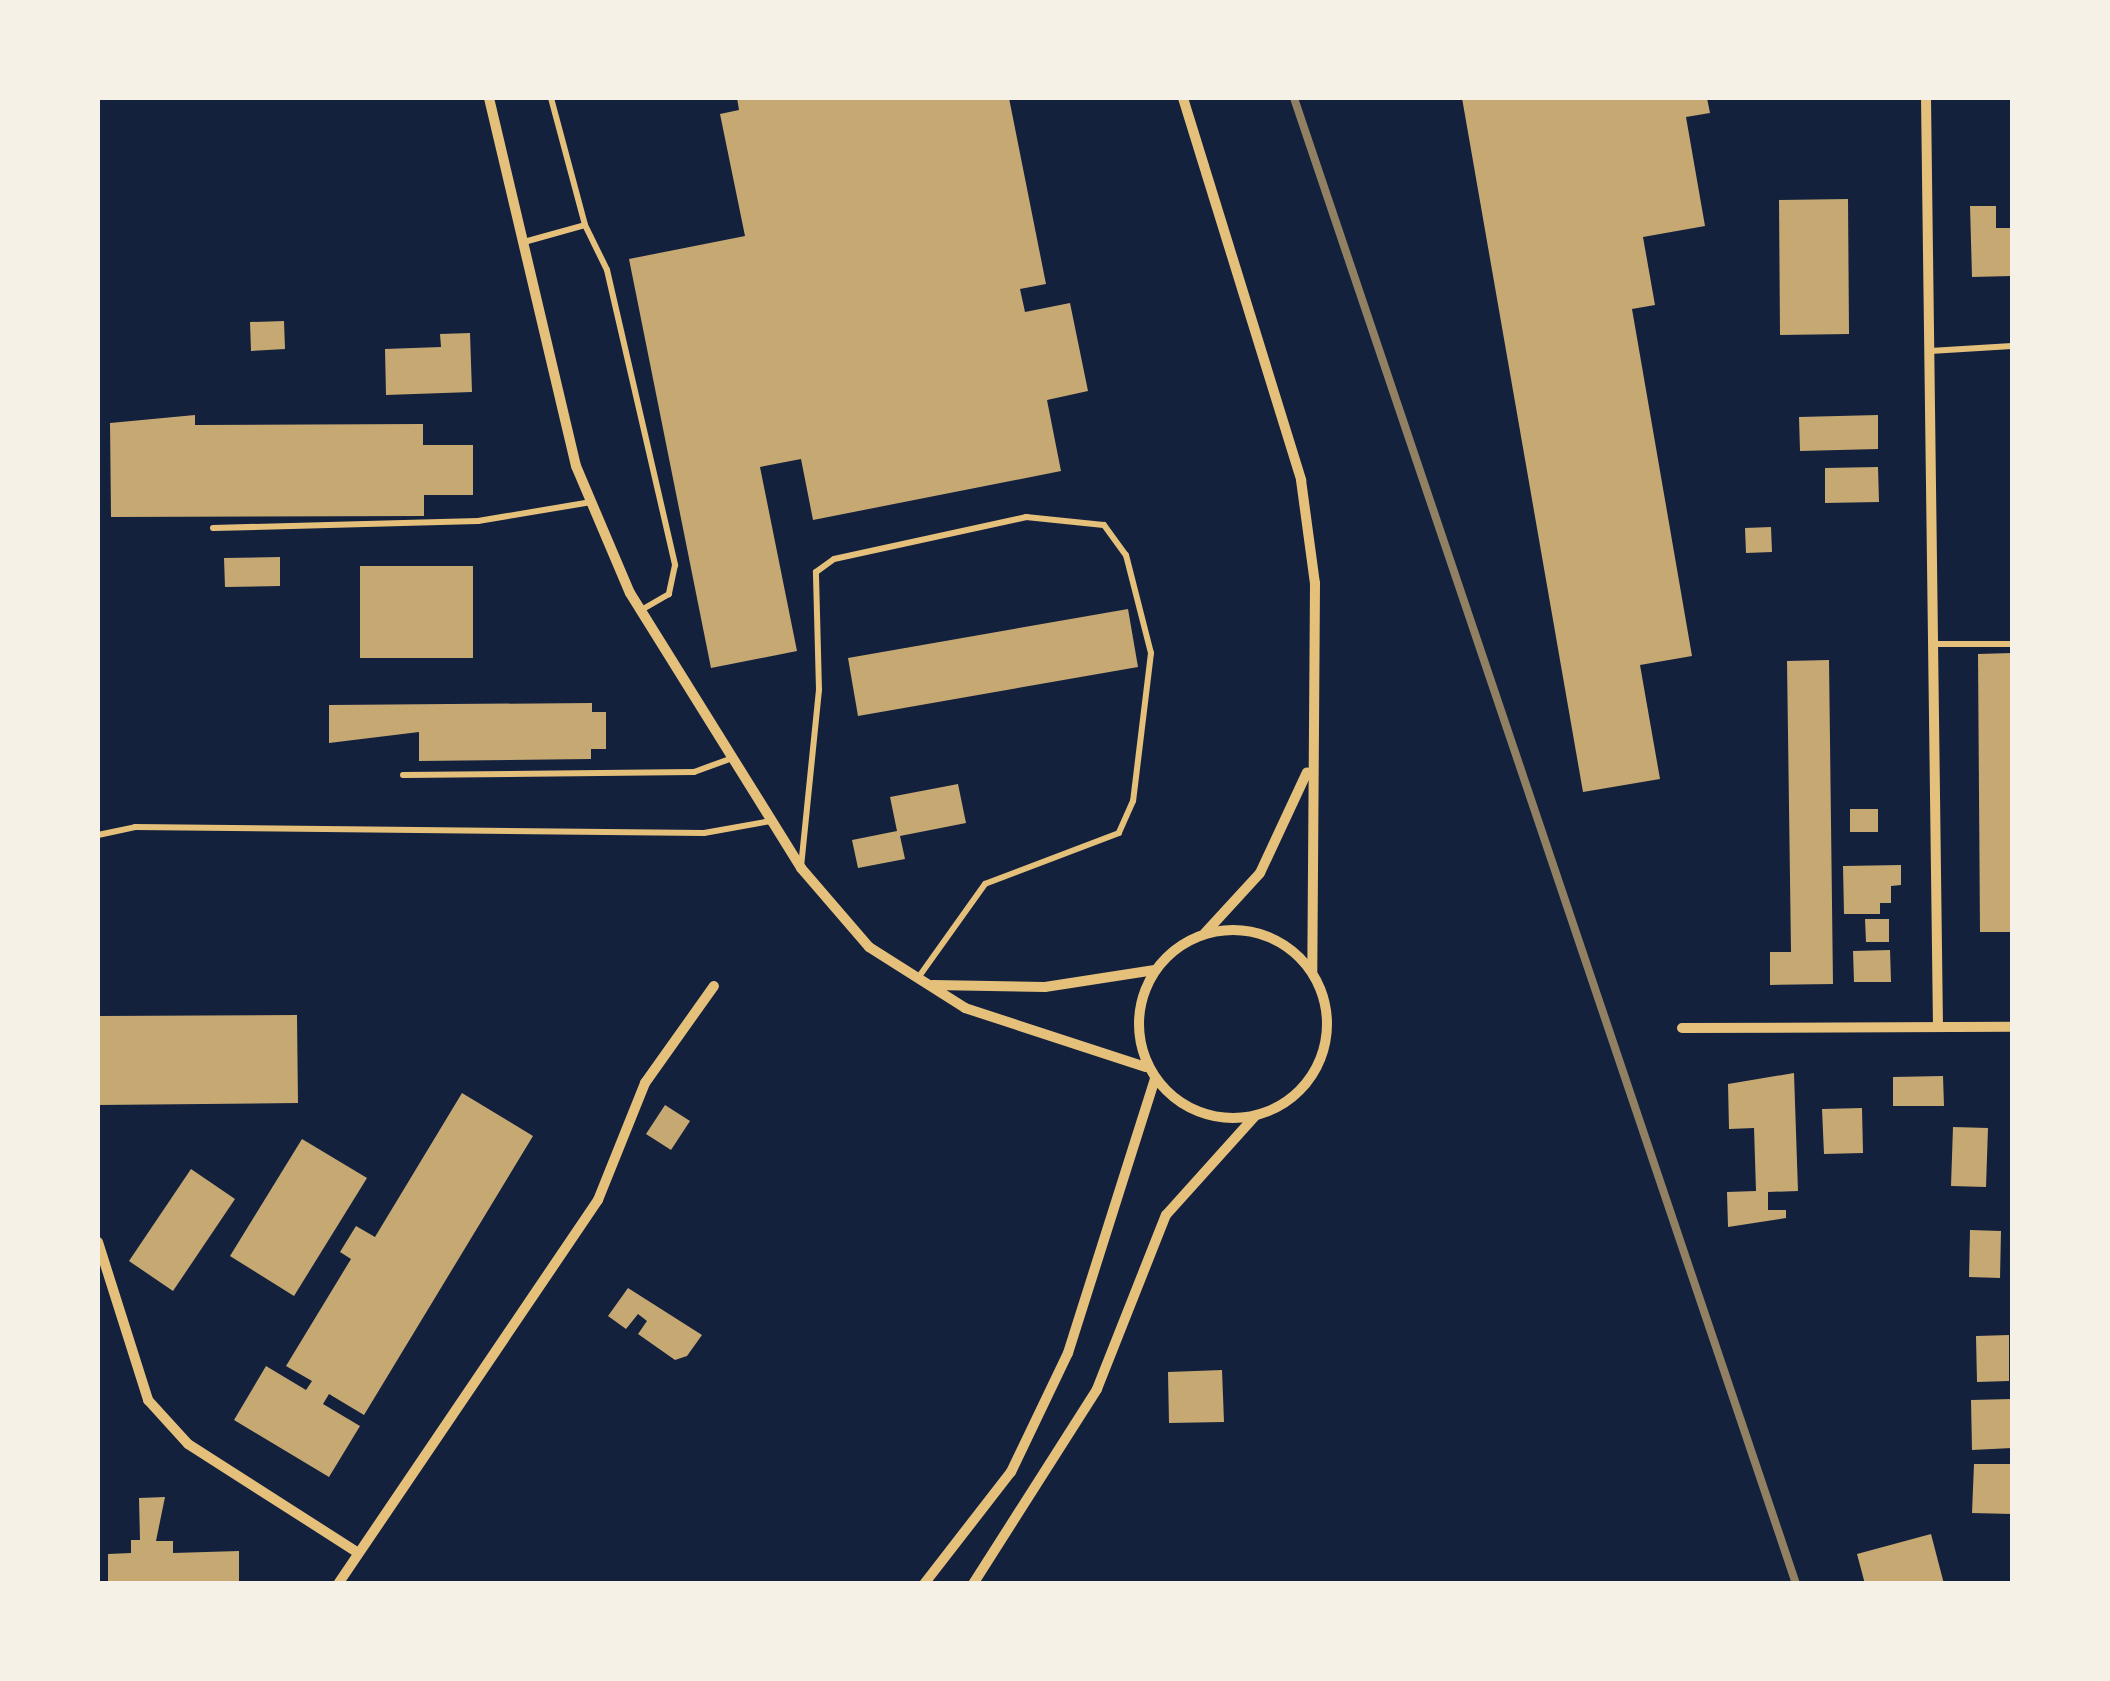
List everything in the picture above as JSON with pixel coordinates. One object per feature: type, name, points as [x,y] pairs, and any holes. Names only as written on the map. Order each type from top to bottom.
[{"type":"street","points":[[490,98],[591,502],[640,611],[801,868],[841,922],[965,1008],[1146,1067]]},
{"type":"street","points":[[973,1584],[1097,1389],[1174,1202],[1255,1116],[1283,1104],[1322,1059],[1328,1029],[1312,971],[1309,767],[1315,583],[1301,480],[1183,98]]},
{"type":"street","points":[[1926,98],[1938,1027]]},
{"type":"street","points":[[932,985],[1044,987],[1155,970],[1204,934],[1260,873],[1309,767]]},
{"type":"street","points":[[1204,934],[1264,934],[1312,971]]},
{"type":"street","points":[[1155,970],[1138,1025],[1146,1067],[1199,1112],[1255,1116]]},
{"type":"street","points":[[338,1584],[355,1552],[598,1200],[645,1082],[714,986]]},
{"type":"street","points":[[1682,1028],[2012,1027]]},
{"type":"street","points":[[924,1584],[1011,1472],[1068,1353],[1155,1078]]},
{"type":"street","points":[[98,1242],[148,1400],[188,1444],[355,1552]]},
{"type":"lane","points":[[551,98],[585,226],[607,270],[675,565],[668,594],[640,611]]},
{"type":"lane","points":[[524,242],[585,226]]},
{"type":"lane","points":[[1930,351],[2012,346]]},
{"type":"lane","points":[[213,528],[478,521],[591,502]]},
{"type":"lane","points":[[801,868],[818,706],[816,572],[834,559],[1026,517],[1104,526],[1126,556],[1151,653],[1133,802],[1119,833],[985,884],[918,978]]},
{"type":"lane","points":[[1933,644],[2012,644]]},
{"type":"lane","points":[[402,775],[694,772],[730,759]]},
{"type":"lane","points":[[98,835],[134,827],[704,833],[771,821]]},
{"type":"building","points":[[737,98],[1009,98],[1046,284],[1020,289],[1025,312],[1070,303],[1088,391],[1047,400],[1061,471],[813,520],[801,459],[760,467],[797,651],[711,668],[629,259],[745,236],[720,114],[739,110]]},
{"type":"building","points":[[1462,98],[1707,98],[1710,113],[1686,117],[1705,226],[1643,237],[1655,305],[1632,309],[1692,656],[1640,665],[1660,779],[1583,792]]},
{"type":"building","points":[[1848,199],[1849,334],[1780,335],[1779,200]]},
{"type":"building","points":[[1970,206],[1996,206],[1996,228],[2012,228],[2012,276],[1972,277]]},
{"type":"building","points":[[284,321],[285,349],[251,351],[250,322]]},
{"type":"building","points":[[470,333],[472,392],[386,395],[385,349],[441,347],[440,334]]},
{"type":"building","points":[[195,415],[195,425],[423,424],[423,445],[473,445],[473,495],[424,495],[424,516],[111,517],[110,423]]},
{"type":"building","points":[[1878,415],[1878,449],[1800,451],[1799,417]]},
{"type":"building","points":[[1878,467],[1879,502],[1825,503],[1825,468]]},
{"type":"building","points":[[1771,527],[1772,552],[1746,553],[1745,528]]},
{"type":"building","points":[[280,557],[280,586],[225,587],[224,558]]},
{"type":"building","points":[[360,566],[473,566],[473,658],[360,658]]},
{"type":"building","points":[[1128,609],[1138,667],[858,716],[848,658]]},
{"type":"building","points":[[2012,653],[2012,932],[1980,932],[1978,654]]},
{"type":"building","points":[[1829,660],[1833,984],[1770,985],[1770,952],[1791,952],[1787,661]]},
{"type":"building","points":[[592,703],[592,712],[606,712],[606,749],[591,749],[591,759],[419,761],[419,732],[329,743],[329,705]]},
{"type":"building","points":[[958,784],[966,823],[900,836],[905,859],[858,868],[852,840],[897,831],[890,797]]},
{"type":"building","points":[[1850,809],[1878,809],[1878,832],[1850,832]]},
{"type":"building","points":[[1901,865],[1901,885],[1891,886],[1891,903],[1880,903],[1880,914],[1844,914],[1843,866]]},
{"type":"building","points":[[1865,919],[1889,919],[1889,942],[1866,942]]},
{"type":"building","points":[[1890,950],[1891,982],[1854,982],[1853,951]]},
{"type":"building","points":[[297,1015],[298,1103],[98,1105],[98,1016]]},
{"type":"building","points":[[1794,1073],[1798,1191],[1768,1192],[1768,1210],[1786,1210],[1786,1218],[1728,1227],[1727,1192],[1756,1191],[1754,1128],[1729,1129],[1728,1084]]},
{"type":"building","points":[[1943,1076],[1944,1106],[1893,1106],[1893,1077]]},
{"type":"building","points":[[462,1093],[533,1136],[364,1415],[329,1394],[323,1404],[360,1426],[329,1477],[234,1420],[266,1366],[306,1390],[312,1381],[286,1366],[351,1259],[340,1252],[356,1226],[375,1237]]},
{"type":"building","points":[[665,1105],[690,1121],[671,1150],[646,1134]]},
{"type":"building","points":[[1862,1108],[1863,1153],[1824,1154],[1822,1109]]},
{"type":"building","points":[[1953,1127],[1988,1128],[1986,1187],[1951,1186]]},
{"type":"building","points":[[302,1139],[367,1178],[294,1296],[230,1256]]},
{"type":"building","points":[[191,1169],[235,1199],[173,1291],[129,1261]]},
{"type":"building","points":[[1970,1230],[2001,1231],[2000,1278],[1969,1277]]},
{"type":"building","points":[[628,1288],[702,1335],[687,1356],[675,1360],[638,1334],[647,1321],[638,1314],[626,1329],[608,1316]]},
{"type":"building","points":[[2009,1335],[2009,1381],[1977,1382],[1976,1336]]},
{"type":"building","points":[[1222,1370],[1224,1422],[1169,1423],[1168,1372]]},
{"type":"building","points":[[2012,1399],[2012,1448],[1972,1450],[1971,1400]]},
{"type":"building","points":[[1974,1464],[2012,1464],[2012,1514],[1972,1513]]},
{"type":"building","points":[[165,1497],[156,1541],[173,1541],[173,1553],[239,1551],[239,1584],[108,1584],[108,1554],[131,1553],[131,1540],[140,1540],[139,1498]]},
{"type":"building","points":[[1931,1534],[1944,1584],[1865,1584],[1857,1554]]},
{"type":"railway","points":[[1294,98],[1796,1584]]}]
